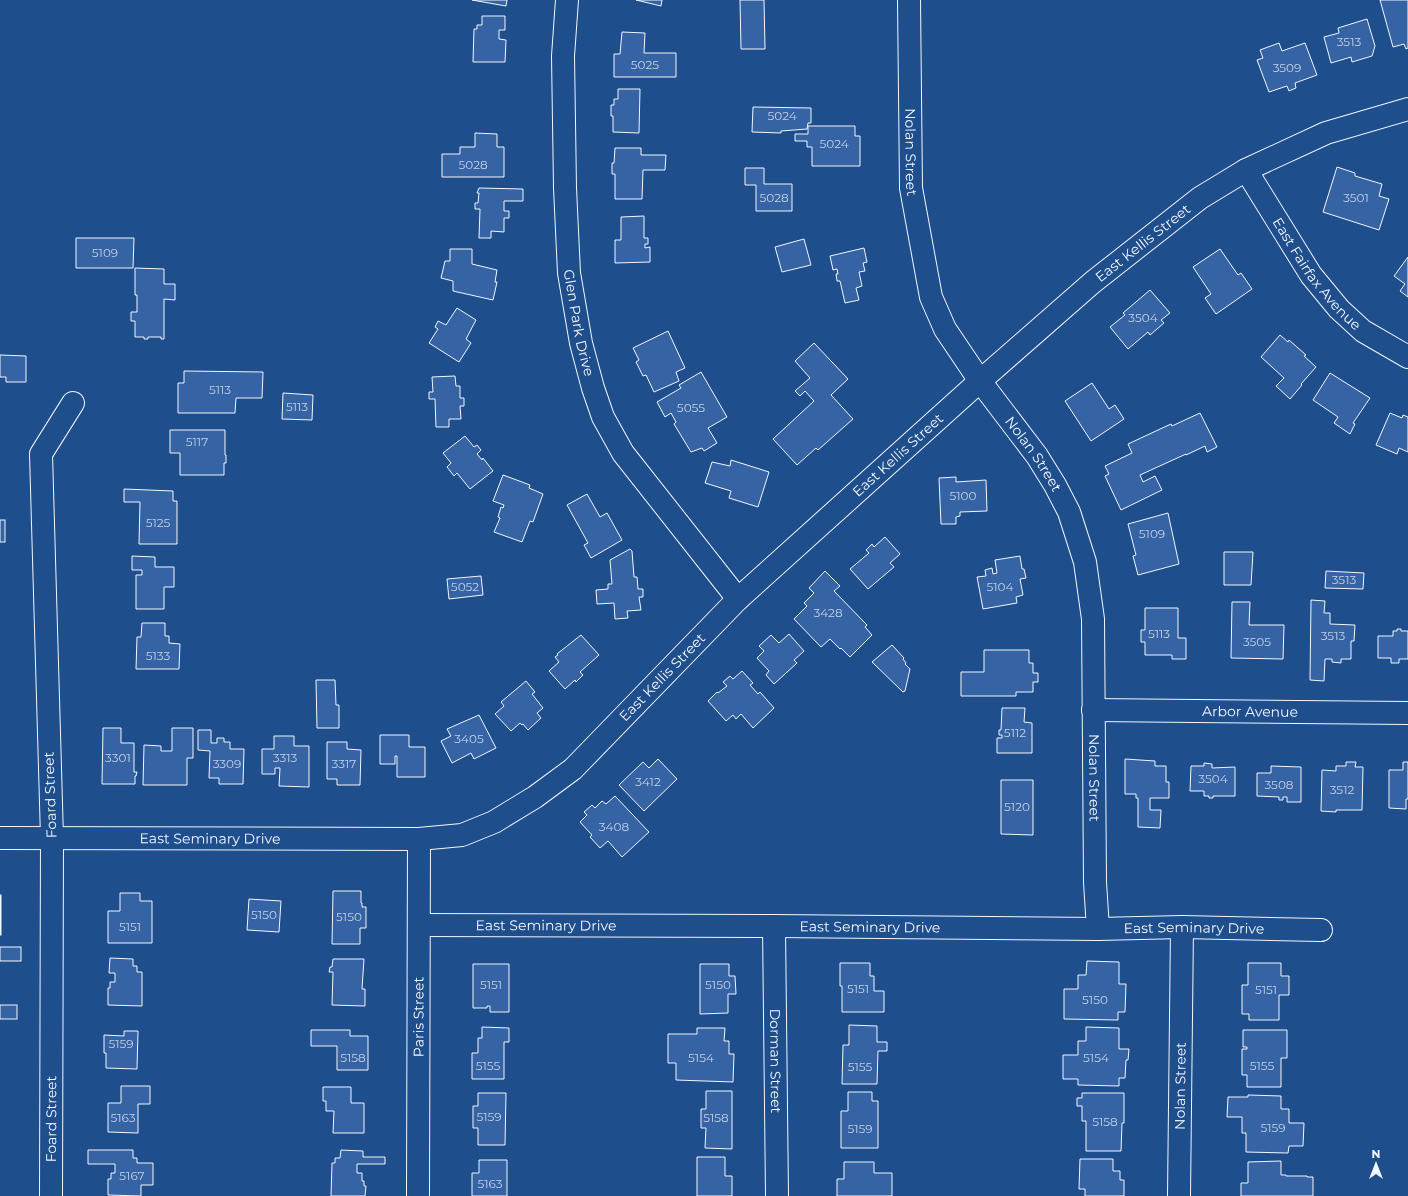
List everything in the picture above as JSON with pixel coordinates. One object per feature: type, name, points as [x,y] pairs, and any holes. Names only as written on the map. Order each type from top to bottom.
[{"type":"street","name":"Glen Park Drive","points":[[567,0],[563,56],[565,188],[569,273],[581,343],[593,388],[603,417],[623,453],[738,599]]},
{"type":"street","name":"Nolan Street","points":[[909,0],[911,188],[930,297],[945,329],[980,381],[1037,456],[1055,485],[1069,512],[1085,562],[1093,619],[1095,882],[1098,929]]},
{"type":"street","name":"East Kellis Street","points":[[419,839],[462,835],[494,822],[535,797],[573,769],[738,599],[980,381],[1093,282],[1200,198],[1246,170],[1326,133],[1408,109]]},
{"type":"street","name":"East Fairfax Avenue","points":[[1246,170],[1311,275],[1339,309],[1363,331],[1408,356]]},
{"type":"street","name":"Foard Street","points":[[51,1196],[52,838],[40,454],[73,403]]},
{"type":"street","name":"Arbor Avenue","points":[[1093,710],[1408,712]]},
{"type":"street","name":"East Seminary Drive","points":[[0,838],[419,839]]},
{"type":"street","name":"Paris Street","points":[[418,1196],[419,839]]},
{"type":"street","name":"East Seminary Drive","points":[[419,925],[1098,929],[1182,927],[1321,930]]},
{"type":"street","name":"Dorman Street","points":[[774,926],[777,1196]]},
{"type":"street","name":"Nolan Street","points":[[1179,1196],[1182,927]]},
{"type":"building","points":[[472,0],[507,0],[506,6]]},
{"type":"building","points":[[636,0],[662,0],[661,6]]},
{"type":"building","points":[[740,0],[764,0],[765,49],[741,49]]},
{"type":"building","points":[[1380,0],[1408,0],[1408,48],[1406,49],[1404,44],[1393,47]]},
{"type":"building","points":[[482,16],[505,16],[505,30],[499,30],[499,39],[506,40],[505,62],[473,62],[474,29],[477,29],[477,25],[482,25]]},
{"type":"building","points":[[1367,19],[1375,46],[1372,56],[1352,62],[1351,57],[1331,63],[1324,37],[1339,33],[1338,28]]},
{"type":"building","points":[[622,32],[645,33],[644,53],[676,53],[676,77],[614,77],[614,54],[620,54]]},
{"type":"building","points":[[1279,43],[1282,51],[1305,43],[1317,75],[1295,83],[1296,88],[1289,91],[1287,86],[1269,92],[1257,60],[1263,58],[1260,50]]},
{"type":"building","points":[[618,89],[640,89],[639,133],[613,132],[611,105],[614,105],[614,99],[618,99]]},
{"type":"building","points":[[753,107],[811,108],[811,123],[808,123],[807,129],[781,131],[781,133],[752,132]]},
{"type":"building","points":[[808,126],[855,126],[855,136],[860,136],[860,166],[812,166],[812,147],[807,147],[807,141],[795,141],[795,134],[808,134]]},
{"type":"building","points":[[475,133],[497,134],[497,147],[504,147],[504,177],[442,177],[442,154],[460,154],[460,147],[475,147]]},
{"type":"building","points":[[615,148],[641,148],[641,155],[666,155],[665,170],[643,170],[642,199],[615,199],[615,174],[612,174],[612,163],[614,163]]},
{"type":"building","points":[[1337,167],[1355,173],[1355,176],[1382,184],[1379,196],[1389,199],[1379,230],[1323,212]]},
{"type":"building","points":[[745,168],[764,168],[764,184],[792,184],[792,211],[756,211],[756,185],[745,185]]},
{"type":"building","points":[[479,188],[523,189],[523,201],[504,201],[504,211],[509,211],[509,218],[504,218],[504,232],[491,231],[491,238],[479,238],[480,209],[475,209],[475,203],[478,203],[479,193],[477,193]]},
{"type":"building","points":[[644,216],[644,238],[648,238],[648,244],[645,244],[645,248],[650,247],[650,262],[615,263],[615,240],[621,240],[621,217]]},
{"type":"building","points":[[76,238],[134,238],[133,268],[76,268]]},
{"type":"building","points":[[804,239],[811,265],[782,272],[775,247]]},
{"type":"building","points":[[864,248],[867,262],[863,263],[865,271],[859,272],[862,286],[856,288],[859,300],[845,303],[840,281],[837,281],[837,269],[833,270],[830,256]]},
{"type":"building","points":[[450,249],[472,249],[472,264],[497,270],[495,282],[497,282],[493,300],[453,291],[453,281],[441,278],[445,261],[450,261]]},
{"type":"building","points":[[1220,249],[1238,275],[1241,273],[1252,289],[1216,314],[1205,298],[1211,294],[1193,267]]},
{"type":"building","points":[[1408,257],[1408,297],[1400,291],[1405,284],[1394,276]]},
{"type":"building","points":[[135,268],[164,269],[164,284],[175,284],[175,300],[164,299],[164,339],[161,339],[161,337],[148,337],[148,339],[144,339],[144,337],[135,337],[135,321],[131,321],[131,312],[137,312],[137,295],[135,295]]},
{"type":"building","points":[[1150,290],[1170,313],[1161,320],[1164,323],[1150,335],[1148,332],[1128,349],[1110,327],[1125,315],[1123,313]]},
{"type":"building","points":[[457,308],[476,320],[466,339],[471,343],[459,362],[429,343],[438,329],[435,327],[438,321],[446,325]]},
{"type":"building","points":[[668,331],[685,368],[676,372],[679,381],[654,392],[646,375],[643,376],[636,362],[639,360],[633,348]]},
{"type":"building","points":[[1280,335],[1288,342],[1289,340],[1306,355],[1304,356],[1316,367],[1290,399],[1276,386],[1284,378],[1261,357]]},
{"type":"building","points":[[814,343],[848,379],[831,395],[853,419],[818,450],[816,448],[797,465],[773,439],[814,401],[805,391],[800,396],[795,391],[810,378],[795,361]]},
{"type":"building","points":[[0,355],[26,356],[26,382],[6,382],[6,377],[0,377]]},
{"type":"building","points":[[184,371],[263,372],[262,398],[236,398],[235,413],[178,413],[178,383],[184,383]]},
{"type":"building","points":[[701,372],[727,417],[708,428],[717,443],[704,451],[702,448],[691,452],[674,424],[676,422],[671,413],[665,417],[657,402],[681,388],[679,385]]},
{"type":"building","points":[[1330,373],[1370,398],[1353,423],[1355,424],[1350,434],[1334,423],[1338,417],[1313,400]]},
{"type":"building","points":[[455,376],[456,386],[460,386],[460,398],[464,398],[464,406],[460,406],[461,419],[449,419],[449,427],[436,427],[435,399],[429,399],[429,392],[433,392],[432,377]]},
{"type":"building","points":[[1092,383],[1109,409],[1115,405],[1124,419],[1091,441],[1065,401]]},
{"type":"building","points":[[283,393],[313,395],[312,420],[282,419]]},
{"type":"building","points":[[1200,413],[1217,447],[1207,452],[1205,446],[1140,475],[1143,482],[1155,476],[1162,490],[1121,510],[1105,476],[1109,474],[1105,466],[1132,453],[1128,444],[1171,424],[1172,426]]},
{"type":"building","points":[[1390,413],[1402,418],[1403,415],[1408,417],[1408,452],[1399,448],[1397,454],[1376,445]]},
{"type":"building","points":[[170,430],[225,430],[226,463],[224,463],[224,475],[180,475],[180,453],[170,453]]},
{"type":"building","points":[[465,436],[474,447],[477,445],[481,450],[477,454],[482,460],[483,458],[493,471],[470,489],[457,473],[454,476],[447,467],[451,463],[443,453]]},
{"type":"building","points":[[731,460],[769,472],[758,507],[729,498],[731,491],[705,483],[712,462],[730,466]]},
{"type":"building","points":[[503,475],[530,485],[529,488],[543,494],[533,522],[530,521],[522,542],[494,532],[500,518],[498,517],[501,507],[503,508],[504,505],[493,501]]},
{"type":"building","points":[[956,477],[956,482],[986,480],[987,511],[960,512],[960,516],[956,517],[956,524],[941,524],[939,478]]},
{"type":"building","points":[[124,489],[173,491],[173,501],[177,501],[177,544],[139,544],[140,502],[124,502]]},
{"type":"building","points":[[587,494],[600,517],[607,513],[622,540],[591,558],[584,545],[588,543],[567,505]]},
{"type":"building","points":[[1168,513],[1179,564],[1138,575],[1133,556],[1136,555],[1128,524]]},
{"type":"building","points":[[0,520],[5,520],[5,542],[0,542]]},
{"type":"building","points":[[885,537],[900,554],[890,563],[894,567],[868,589],[850,569],[869,553],[866,550],[872,544],[874,547]]},
{"type":"building","points":[[630,549],[632,551],[634,577],[637,577],[638,589],[643,589],[643,597],[639,597],[641,610],[627,611],[628,618],[615,619],[614,603],[597,604],[596,590],[608,589],[608,584],[612,584],[610,560]]},
{"type":"building","points":[[1224,552],[1253,552],[1251,585],[1224,585]]},
{"type":"building","points":[[132,556],[155,557],[155,567],[174,567],[174,587],[164,587],[164,609],[136,609],[136,575],[142,575],[142,570],[132,570]]},
{"type":"building","points":[[1020,556],[1022,569],[1024,569],[1026,578],[1020,579],[1023,595],[1016,597],[1017,603],[983,609],[977,577],[986,576],[985,570],[992,568],[993,574],[997,573],[995,560]]},
{"type":"building","points":[[825,571],[840,586],[834,591],[867,625],[865,627],[872,635],[850,657],[830,639],[821,647],[794,619],[807,606],[804,603],[814,593],[809,588]]},
{"type":"building","points":[[1326,571],[1364,573],[1363,589],[1325,588]]},
{"type":"building","points":[[481,576],[483,595],[449,599],[447,579]]},
{"type":"building","points":[[1311,600],[1325,601],[1324,613],[1330,613],[1330,624],[1355,625],[1354,641],[1351,641],[1351,659],[1341,659],[1341,663],[1332,662],[1332,659],[1325,659],[1324,681],[1310,680]]},
{"type":"building","points":[[1232,602],[1250,602],[1249,625],[1284,625],[1283,659],[1231,658]]},
{"type":"building","points":[[1145,608],[1178,608],[1178,638],[1186,638],[1186,659],[1172,659],[1172,655],[1145,655],[1145,642],[1141,642],[1141,630],[1145,630]]},
{"type":"building","points":[[142,623],[165,623],[165,636],[169,636],[169,643],[180,644],[179,669],[136,669],[137,637],[141,637]]},
{"type":"building","points":[[1397,629],[1401,629],[1401,631],[1408,631],[1408,659],[1399,659],[1399,663],[1391,663],[1391,658],[1378,658],[1378,636],[1393,636],[1393,631],[1397,631]]},
{"type":"building","points":[[789,634],[804,651],[794,660],[797,663],[774,684],[766,675],[769,671],[757,658],[764,651],[759,646],[771,635],[779,643]]},
{"type":"building","points":[[581,635],[599,655],[580,672],[583,675],[576,682],[575,680],[565,689],[549,671],[559,662],[555,657],[558,655],[557,654]]},
{"type":"building","points":[[892,645],[904,658],[905,664],[910,669],[905,691],[903,692],[872,662]]},
{"type":"building","points":[[984,650],[1029,650],[1029,663],[1033,663],[1033,673],[1038,673],[1038,682],[1033,682],[1033,692],[1016,692],[1016,696],[961,696],[961,672],[984,672]]},
{"type":"building","points":[[742,671],[753,683],[750,685],[758,694],[760,692],[774,708],[753,728],[741,714],[736,719],[733,715],[726,721],[708,701],[717,692],[718,693],[727,686],[723,682],[730,676],[733,679]]},
{"type":"building","points":[[316,680],[335,680],[336,705],[339,705],[339,728],[317,728]]},
{"type":"building","points":[[526,681],[535,692],[532,694],[543,708],[537,713],[541,718],[528,730],[523,724],[522,725],[520,723],[511,731],[495,714],[504,706],[501,702]]},
{"type":"building","points":[[1002,708],[1025,708],[1024,722],[1032,723],[1032,753],[997,753],[997,738],[1002,738],[1002,735],[999,735],[999,730],[1001,730]]},
{"type":"building","points":[[479,715],[496,748],[474,759],[471,753],[452,763],[441,741],[451,736],[447,729]]},
{"type":"building","points":[[103,728],[121,728],[121,743],[134,743],[134,772],[137,772],[135,776],[135,784],[102,784]]},
{"type":"building","points":[[172,728],[193,728],[193,758],[187,758],[187,785],[143,785],[144,745],[161,746],[161,751],[172,751]]},
{"type":"building","points":[[198,730],[211,730],[211,743],[217,743],[217,738],[224,738],[224,742],[230,742],[230,749],[244,749],[243,784],[219,784],[219,778],[209,778],[210,751],[198,750]]},
{"type":"building","points":[[380,735],[409,735],[409,747],[425,747],[425,777],[397,777],[397,756],[395,756],[395,764],[380,764]]},
{"type":"building","points":[[274,736],[294,736],[294,746],[309,746],[309,787],[279,786],[280,768],[275,768],[275,774],[262,774],[262,749],[274,749]]},
{"type":"building","points":[[327,742],[347,742],[347,749],[361,750],[360,785],[337,785],[337,779],[327,779]]},
{"type":"building","points":[[658,759],[677,779],[644,811],[619,785],[643,762],[649,768]]},
{"type":"building","points":[[1125,759],[1155,761],[1155,766],[1166,766],[1166,782],[1169,782],[1169,798],[1150,798],[1150,810],[1161,810],[1160,828],[1138,827],[1138,798],[1136,798],[1136,794],[1125,794]]},
{"type":"building","points":[[1346,762],[1356,762],[1355,767],[1363,767],[1362,810],[1336,810],[1336,812],[1321,811],[1322,770],[1336,771],[1336,766],[1346,766]]},
{"type":"building","points":[[1403,762],[1408,762],[1408,799],[1406,799],[1406,809],[1389,808],[1389,770],[1403,770]]},
{"type":"building","points":[[1204,763],[1212,764],[1212,768],[1235,767],[1235,796],[1213,796],[1213,798],[1209,798],[1209,796],[1204,796],[1204,791],[1190,791],[1191,766],[1204,766]]},
{"type":"building","points":[[1271,766],[1301,767],[1301,802],[1287,802],[1287,797],[1283,797],[1283,800],[1279,800],[1279,797],[1257,796],[1257,773],[1271,773]]},
{"type":"building","points":[[1001,780],[1033,780],[1033,835],[1001,834]]},
{"type":"building","points":[[615,796],[649,832],[622,857],[608,841],[600,848],[590,837],[592,835],[580,822],[587,815],[584,812],[592,805],[595,808],[602,801],[606,804]]},
{"type":"building","points":[[333,891],[361,891],[362,907],[366,907],[366,928],[360,928],[360,944],[332,944]]},
{"type":"building","points":[[120,893],[140,893],[140,901],[152,901],[152,943],[108,943],[108,911],[120,911]]},
{"type":"building","points":[[1,895],[1,935],[0,935]]},
{"type":"building","points":[[249,899],[281,901],[279,932],[247,930]]},
{"type":"building","points":[[0,947],[21,947],[21,961],[0,961]]},
{"type":"building","points":[[110,958],[133,959],[133,966],[137,966],[137,972],[142,972],[142,1006],[108,1005],[108,988],[110,988],[110,982],[115,982],[115,973],[109,973]]},
{"type":"building","points":[[333,959],[364,959],[362,989],[365,989],[365,1006],[332,1005],[333,972],[329,972],[330,967],[332,967]]},
{"type":"building","points":[[1087,961],[1119,962],[1119,984],[1126,984],[1125,1012],[1118,1012],[1118,1020],[1064,1019],[1064,989],[1078,989],[1078,975],[1086,975]]},
{"type":"building","points":[[840,963],[870,963],[870,976],[874,976],[874,991],[884,991],[884,1012],[842,1012]]},
{"type":"building","points":[[1248,963],[1281,963],[1281,976],[1289,976],[1289,995],[1279,995],[1279,1020],[1249,1020],[1249,1014],[1242,1014],[1242,985],[1248,985]]},
{"type":"building","points":[[473,964],[509,964],[509,1012],[490,1012],[490,1006],[487,1006],[487,1008],[473,1008]]},
{"type":"building","points":[[700,964],[729,964],[729,976],[735,976],[736,994],[728,994],[728,1013],[700,1014]]},
{"type":"building","points":[[0,1005],[17,1005],[17,1019],[0,1019]]},
{"type":"building","points":[[849,1025],[877,1026],[877,1042],[887,1042],[887,1051],[878,1051],[877,1084],[842,1084],[843,1045],[849,1045]]},
{"type":"building","points":[[482,1027],[509,1028],[509,1042],[504,1042],[504,1079],[472,1079],[472,1053],[478,1053],[478,1038],[482,1038]]},
{"type":"building","points":[[1086,1027],[1119,1028],[1119,1049],[1129,1049],[1128,1060],[1126,1060],[1125,1078],[1119,1078],[1119,1086],[1078,1085],[1078,1079],[1063,1079],[1063,1055],[1078,1055],[1078,1041],[1086,1041]]},
{"type":"building","points":[[697,1028],[725,1028],[724,1041],[729,1041],[729,1054],[734,1054],[733,1082],[676,1080],[676,1063],[668,1063],[668,1034],[697,1034]]},
{"type":"building","points":[[311,1030],[350,1030],[350,1036],[368,1036],[368,1070],[337,1070],[337,1046],[311,1046]]},
{"type":"building","points":[[1243,1030],[1287,1030],[1287,1058],[1281,1058],[1281,1087],[1247,1087],[1247,1075],[1242,1075],[1242,1049],[1247,1049],[1247,1047],[1243,1047]]},
{"type":"building","points":[[124,1031],[138,1031],[137,1069],[106,1068],[104,1035],[124,1036]]},
{"type":"building","points":[[121,1086],[150,1086],[150,1104],[138,1104],[138,1133],[108,1132],[108,1103],[121,1103]]},
{"type":"building","points":[[323,1087],[351,1087],[351,1103],[364,1103],[364,1133],[333,1133],[334,1111],[326,1111],[326,1101],[323,1101]]},
{"type":"building","points":[[706,1091],[732,1091],[732,1149],[705,1148],[706,1128],[701,1128],[701,1109],[706,1109]]},
{"type":"building","points":[[848,1092],[872,1092],[872,1101],[878,1101],[878,1148],[841,1148],[841,1111],[848,1111]]},
{"type":"building","points":[[478,1093],[506,1093],[505,1145],[478,1145],[478,1128],[473,1128],[473,1106],[478,1106]]},
{"type":"building","points":[[1082,1093],[1124,1093],[1124,1123],[1122,1123],[1121,1151],[1086,1151],[1086,1121],[1082,1121],[1082,1106],[1077,1106],[1077,1098],[1082,1098]]},
{"type":"building","points":[[1248,1095],[1281,1096],[1281,1109],[1289,1109],[1289,1123],[1304,1123],[1303,1146],[1289,1146],[1288,1153],[1246,1152],[1246,1133],[1242,1133],[1242,1117],[1227,1117],[1228,1097],[1248,1097]]},
{"type":"building","points":[[88,1150],[133,1150],[133,1158],[137,1158],[137,1163],[153,1163],[153,1185],[141,1185],[141,1196],[108,1195],[108,1179],[111,1179],[111,1173],[115,1173],[115,1164],[88,1164]]},
{"type":"building","points":[[341,1150],[363,1151],[363,1157],[385,1157],[385,1164],[357,1164],[357,1173],[362,1173],[362,1181],[364,1181],[364,1186],[366,1186],[365,1196],[331,1196],[332,1163],[335,1163],[335,1158],[340,1158]]},
{"type":"building","points":[[697,1157],[725,1157],[725,1176],[732,1176],[732,1196],[697,1196]]},
{"type":"building","points":[[1080,1159],[1113,1159],[1113,1171],[1120,1171],[1120,1180],[1124,1180],[1124,1196],[1085,1196],[1085,1189],[1079,1189]]},
{"type":"building","points":[[479,1160],[507,1160],[507,1196],[472,1196],[472,1173],[479,1173]]},
{"type":"building","points":[[1281,1161],[1281,1175],[1313,1177],[1313,1196],[1241,1196],[1241,1183],[1248,1183],[1248,1162]]},
{"type":"building","points":[[844,1162],[874,1162],[874,1173],[892,1173],[892,1196],[837,1196],[837,1179],[844,1179]]}]
